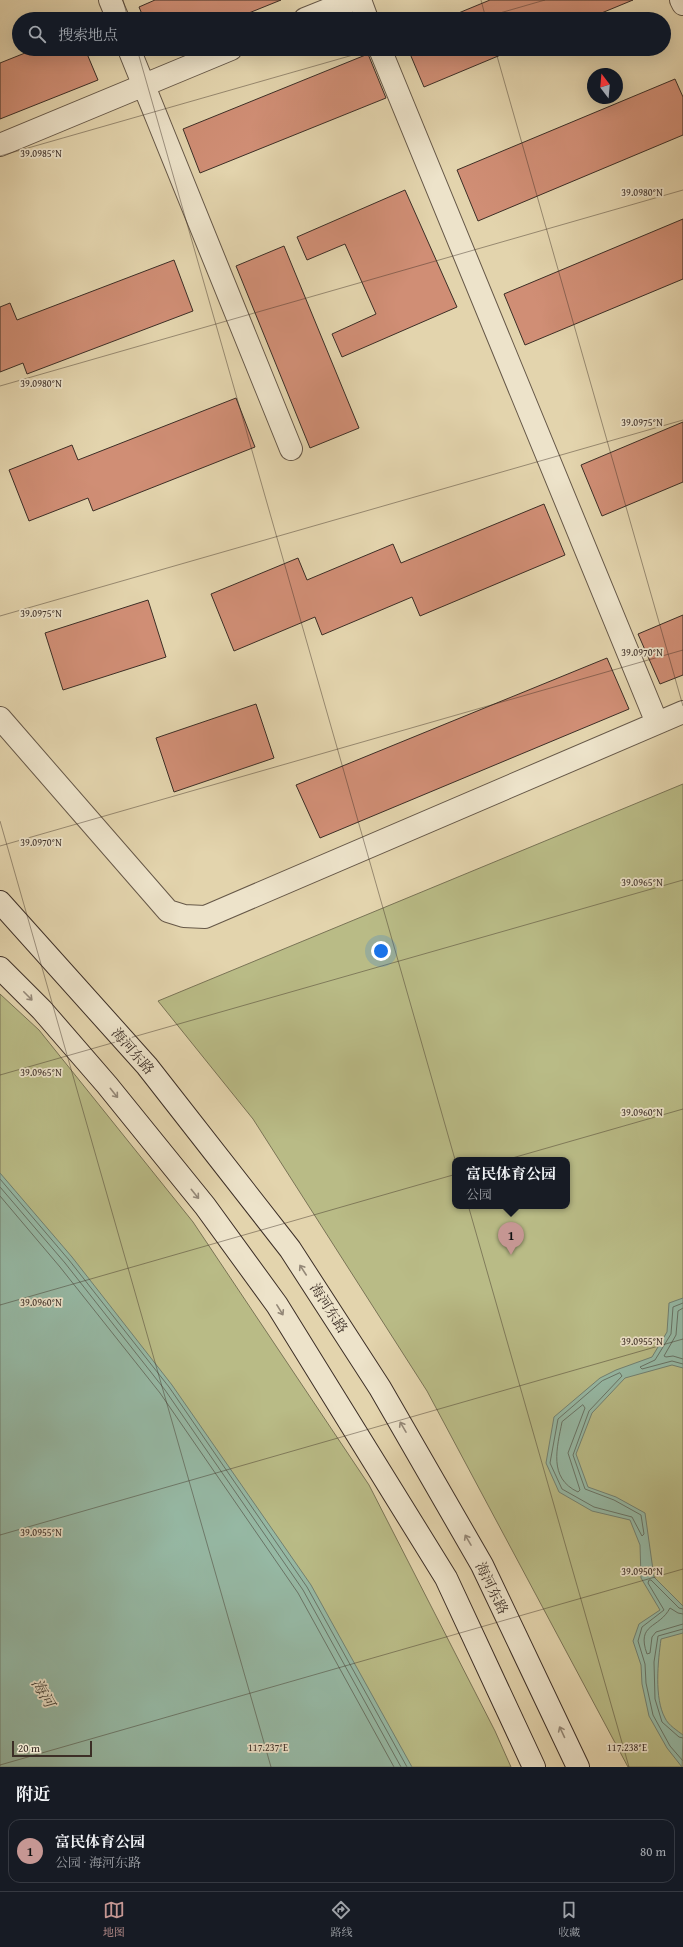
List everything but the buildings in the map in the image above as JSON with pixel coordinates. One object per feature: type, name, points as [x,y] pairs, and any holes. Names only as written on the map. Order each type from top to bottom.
[{"type":"street","points":[[110,0],[115,12]]},
{"type":"street","points":[[322,12],[352,0]]},
{"type":"street","points":[[360,0],[364,12]]},
{"type":"street","points":[[681,0],[683,4]]},
{"type":"street","points":[[132,56],[291,449]]},
{"type":"street","points":[[0,145],[143,84],[213,56]]},
{"type":"street","points":[[383,56],[657,723]]},
{"type":"street","points":[[0,718],[168,911],[184,916],[205,917],[683,712]]},
{"type":"street","name":"海河东路","points":[[0,902],[147,1066],[290,1249],[380,1388],[482,1565],[578,1767]]},
{"type":"street","points":[[0,968],[42,1010],[107,1085],[205,1206],[277,1305],[446,1578],[534,1767]]},
{"type":"shaded area","points":[[683,784],[683,1767],[628,1767],[427,1391],[253,1119],[158,1001]]},
{"type":"shaded area","points":[[0,994],[39,1030],[193,1222],[369,1485],[495,1731],[511,1767],[0,1767]]},
{"type":"water","name":"海河","points":[[0,1173],[72,1257],[172,1385],[311,1585],[412,1767],[0,1767]]},
{"type":"water","points":[[683,1298],[683,1368],[672,1365],[625,1378],[592,1413],[576,1454],[588,1487],[616,1497],[645,1513],[654,1577],[683,1606],[683,1633],[661,1639],[658,1679],[659,1700],[666,1721],[683,1735],[682,1767],[667,1748],[649,1716],[642,1684],[641,1665],[633,1641],[639,1624],[660,1610],[641,1578],[640,1545],[630,1520],[592,1511],[559,1492],[546,1463],[554,1417],[600,1378],[616,1370],[652,1357],[667,1332],[669,1303]]},
{"type":"place","name":"富民体育公园","points":[[511,1255]]}]
